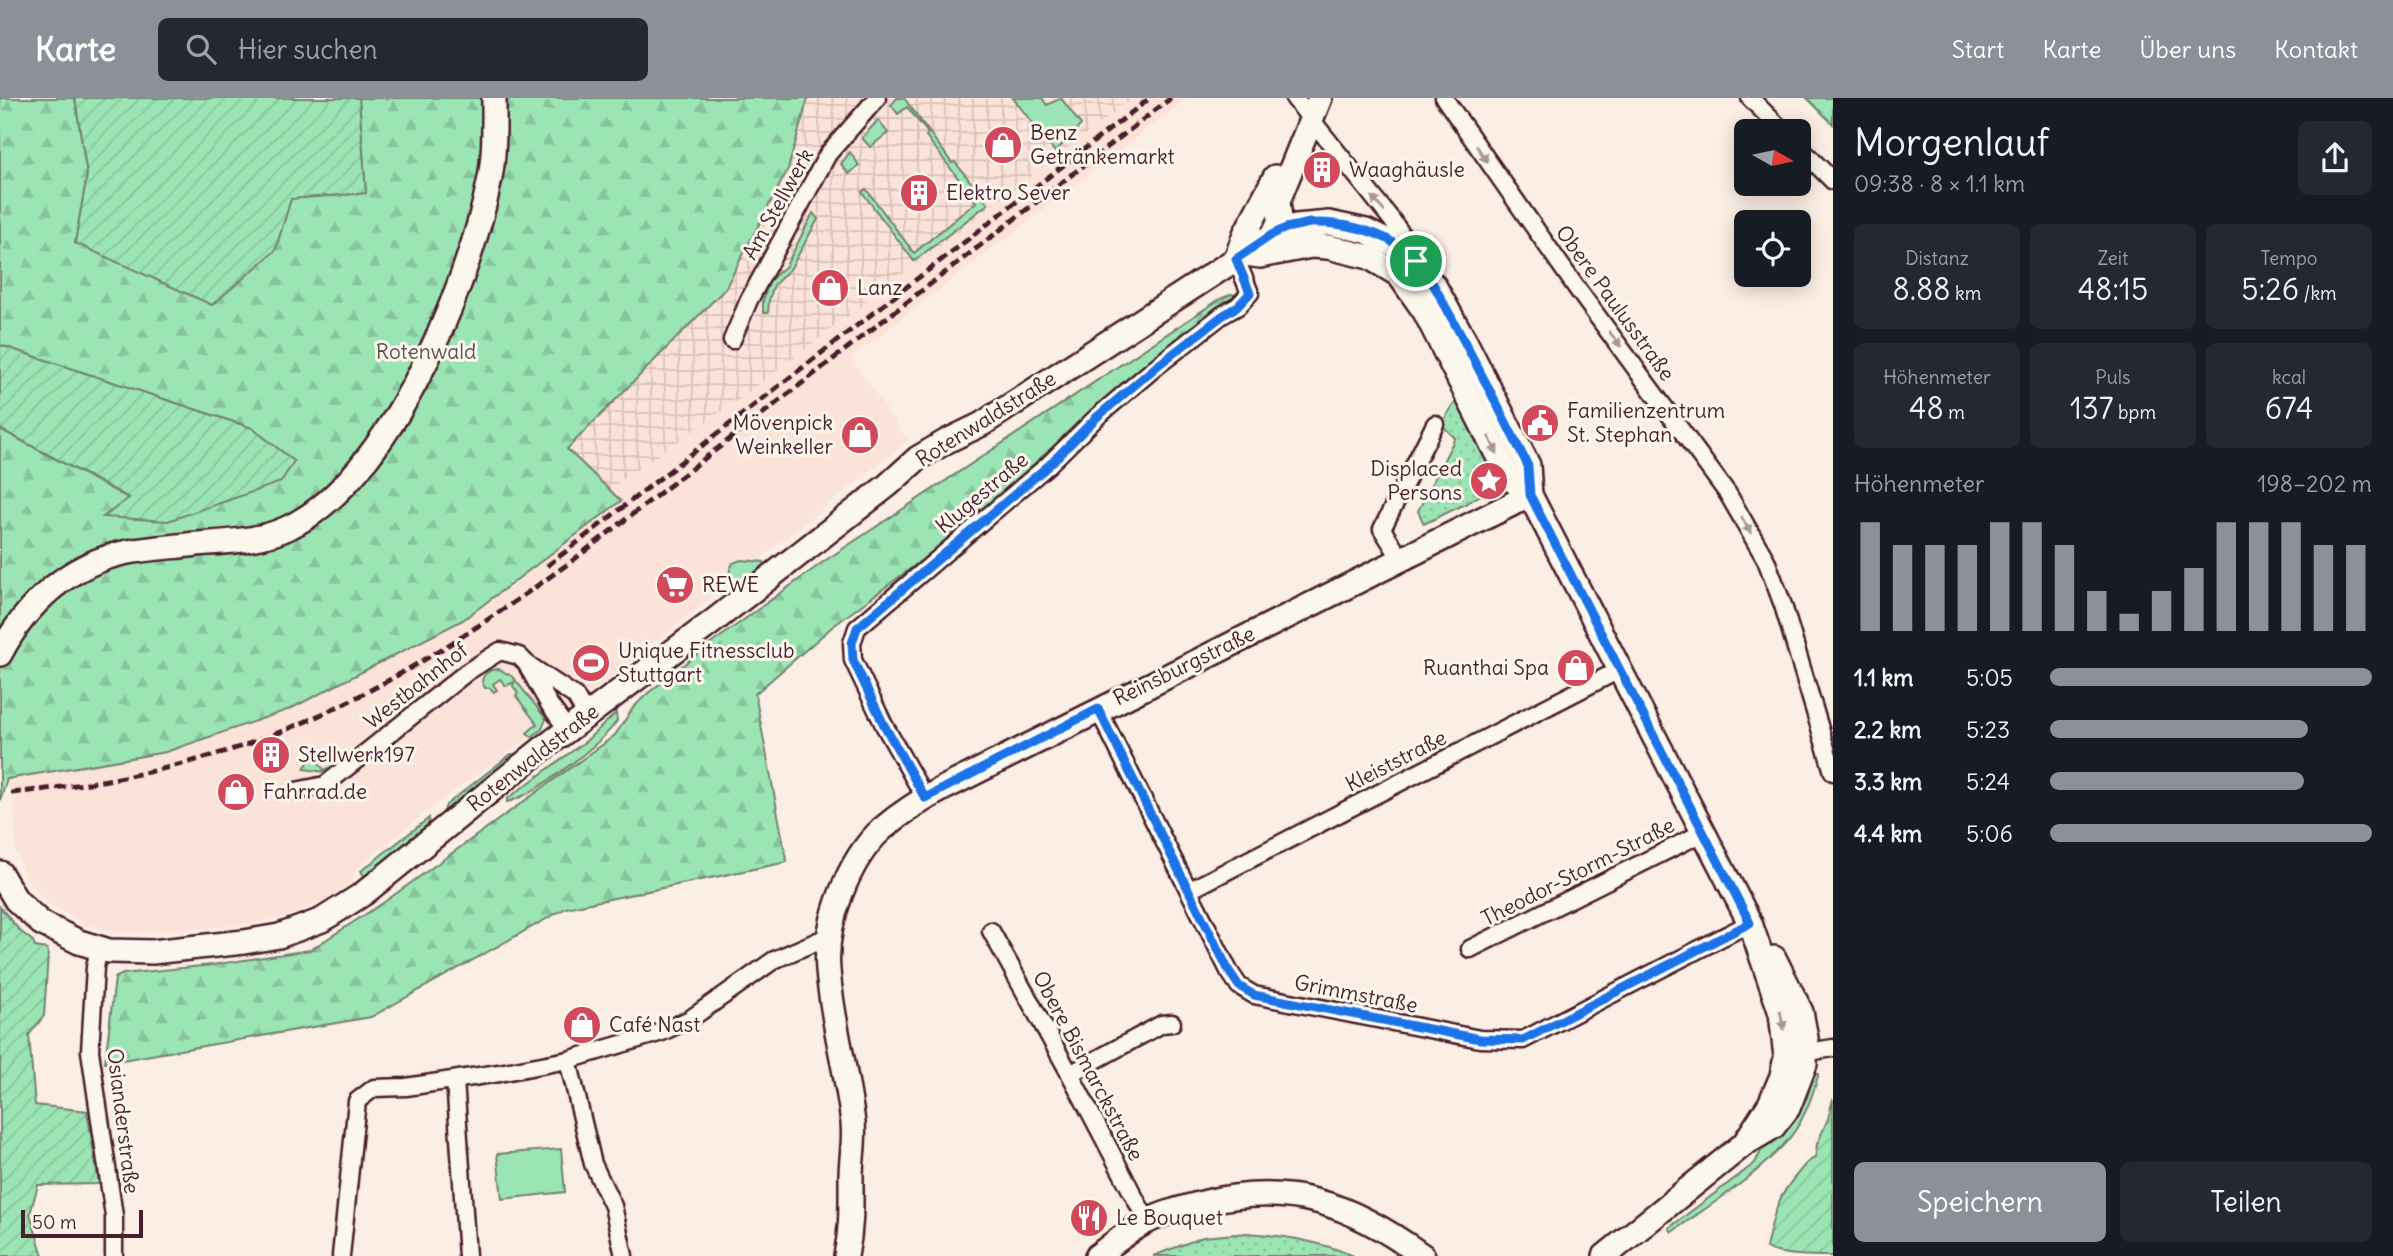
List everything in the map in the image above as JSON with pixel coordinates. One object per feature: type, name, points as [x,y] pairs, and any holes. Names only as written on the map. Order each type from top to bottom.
[{"type":"main road","points":[[0,654],[13,629],[40,598],[86,566],[127,552],[233,541],[275,533],[324,506],[363,466],[397,415],[433,347],[470,258],[490,179],[494,98]]},
{"type":"main road","points":[[1311,246],[1280,228],[1278,201],[1320,98]]},
{"type":"main road","points":[[1241,257],[1245,234],[1275,178],[1283,166],[1295,158]]},
{"type":"main road","name":"Rotenwaldstraße","points":[[0,873],[16,900],[40,923],[64,936],[99,949],[136,952],[210,947],[279,936],[322,920],[363,894],[567,729],[769,578],[888,485],[918,458],[982,424],[1241,257],[1280,228],[1310,223],[1349,226],[1384,238],[1406,251],[1435,287],[1465,341],[1528,466],[1530,495]]},
{"type":"main road","name":"Rotenwaldstraße","points":[[1241,257],[1311,246],[1328,247],[1359,254],[1399,275],[1425,312],[1508,476],[1530,495],[1753,930],[1796,1055],[1744,1144],[1605,1256]]},
{"type":"main road","points":[[1445,354],[1462,353],[1465,341]]},
{"type":"main road","name":"Reinsburgstraße","points":[[846,1256],[853,1206],[853,1126],[828,969],[829,936],[839,897],[860,858],[880,831],[925,798],[1098,709],[1530,495]]},
{"type":"main road","points":[[1097,1256],[1147,1221],[1182,1208],[1222,1198],[1266,1194],[1301,1197],[1346,1210],[1379,1227],[1423,1256]]},
{"type":"street","name":"Am Stellwerk","points":[[732,340],[749,300],[828,154],[877,98]]},
{"type":"street","name":"Rotenwaldstraße","points":[[1294,98],[1391,219],[1400,232],[1406,251]]},
{"type":"street","name":"Obere Paulusstraße","points":[[1444,98],[1562,267],[1728,494],[1749,529],[1766,560],[1783,605],[1833,772]]},
{"type":"street","points":[[1750,98],[1771,119]]},
{"type":"street","points":[[1811,159],[1833,181]]},
{"type":"street","name":"Klugestraße","points":[[925,798],[884,725],[853,660],[852,643],[857,628],[1048,466],[1097,417],[1238,306],[1250,293],[1241,257]]},
{"type":"street","points":[[1401,559],[1382,529],[1435,424]]},
{"type":"street","name":"Westbahnhof","points":[[296,791],[325,785],[493,653],[500,651],[519,656],[575,696],[586,715]]},
{"type":"street","points":[[527,664],[549,704],[567,729]]},
{"type":"street","name":"Kleiststraße","points":[[1190,890],[1620,669]]},
{"type":"street","name":"Grimmstraße","points":[[1098,709],[1229,971],[1239,986],[1254,995],[1480,1039],[1523,1040],[1753,930]]},
{"type":"street","name":"Theodor-Storm-Straße","points":[[1471,949],[1704,832]]},
{"type":"street","name":"Obere Bismarckstraße","points":[[991,931],[1147,1221]]},
{"type":"street","points":[[341,1256],[357,1101],[374,1088],[455,1080],[568,1060],[662,1032],[681,1024],[766,965],[829,936]]},
{"type":"street","name":"Osianderstraße","points":[[99,949],[95,967],[90,1051],[114,1216],[114,1256]]},
{"type":"street","points":[[1070,1074],[1161,1024],[1172,1023]]},
{"type":"street","points":[[1796,1055],[1833,1048]]},
{"type":"street","points":[[568,1060],[593,1164],[612,1206],[624,1256]]},
{"type":"street","points":[[455,1080],[467,1256]]},
{"type":"shaded area","points":[[808,98],[1133,98],[745,395],[609,489],[567,450],[725,289],[788,169]]},
{"type":"shaded area","points":[[1133,98],[1188,98],[851,358],[908,441],[550,725],[546,720],[542,729],[452,792],[356,869],[353,880],[331,897],[286,917],[234,926],[121,933],[86,925],[47,903],[27,880],[16,851],[14,802],[6,779],[166,752],[620,501],[609,489],[745,395]]},
{"type":"green space","name":"Rotenwald","points":[[0,98],[75,98],[87,175],[75,243],[275,251],[291,198],[366,193],[359,98],[808,98],[788,169],[725,289],[567,449],[621,501],[463,620],[290,709],[166,752],[7,779],[0,801],[0,429],[130,499],[104,517],[294,461],[251,428],[0,345]]},
{"type":"green space","points":[[75,98],[359,98],[366,193],[291,199],[275,251],[212,305],[75,243],[87,175]]},
{"type":"green space","points":[[897,98],[904,98],[952,163],[955,162],[988,204],[914,261],[862,192],[866,189],[914,253],[976,202],[907,107],[898,114],[891,105]]},
{"type":"green space","points":[[1013,98],[1042,98],[1047,105],[1061,98],[1081,125],[1055,152]]},
{"type":"green space","points":[[1807,98],[1833,98],[1833,124]]},
{"type":"green space","points":[[878,120],[888,133],[870,147],[862,138]]},
{"type":"green space","points":[[850,152],[859,165],[849,174],[841,164]]},
{"type":"green space","points":[[813,213],[818,219],[791,268],[774,285],[768,313],[765,313],[763,301],[769,281],[786,266]]},
{"type":"green space","points":[[1232,294],[1235,299],[1113,392],[962,530],[832,627],[755,694],[787,862],[566,908],[371,1017],[105,1063],[115,978],[123,974],[212,965],[310,950],[383,903],[602,745],[615,735],[633,708],[647,694],[823,562],[1220,299]]},
{"type":"green space","points":[[0,345],[252,428],[294,461],[281,482],[168,521],[103,517],[129,498],[0,429]]},
{"type":"green space","points":[[1456,401],[1494,478],[1494,487],[1424,524],[1418,511],[1455,438],[1441,424]]},
{"type":"green space","points":[[741,560],[764,562],[765,565],[736,587],[729,580],[730,569],[733,563]]},
{"type":"green space","points":[[499,669],[513,677],[546,719],[542,729],[532,737],[527,733],[537,724],[516,696],[518,693],[513,686],[514,682],[506,686],[500,679],[493,684],[497,690],[494,692],[485,688],[482,682],[488,672]]},
{"type":"green space","points":[[616,713],[617,721],[597,743],[549,780],[507,802],[507,799],[586,741]]},
{"type":"green space","points":[[311,753],[324,770],[334,765],[335,767],[325,772],[304,769],[310,759],[306,756]]},
{"type":"green space","points":[[511,754],[518,755],[443,814],[446,805]]},
{"type":"green space","points":[[429,818],[428,828],[365,877],[361,871]]},
{"type":"green space","points":[[0,907],[20,931],[33,941],[35,947],[47,949],[48,953],[44,1016],[29,1035],[35,1105],[87,1111],[99,1184],[38,1185],[30,1214],[43,1256],[0,1256]]},
{"type":"green space","points":[[1814,1073],[1818,1076],[1810,1101],[1788,1140],[1748,1178],[1672,1232],[1669,1228],[1755,1163],[1761,1151],[1774,1142],[1796,1117],[1807,1097]]},
{"type":"green space","points":[[1833,1099],[1833,1256],[1772,1251],[1766,1248],[1776,1208],[1791,1182],[1806,1164],[1815,1158],[1817,1144]]},
{"type":"green space","points":[[561,1149],[565,1192],[502,1199],[497,1154]]},
{"type":"green space","points":[[1247,1233],[1302,1240],[1354,1256],[1153,1256],[1203,1237]]},
{"type":"railway","points":[[547,566],[1150,98]]},
{"type":"railway","points":[[11,793],[139,774],[263,739],[356,698],[445,647],[572,561],[1171,98]]},
{"type":"place","name":"Benz Getränkemarkt","points":[[1003,145]]},
{"type":"place","name":"Waaghäusle","points":[[1322,170]]},
{"type":"place","name":"Elektro Sever","points":[[919,193]]},
{"type":"place","name":"Lanz","points":[[830,288]]},
{"type":"place","name":"Familienzentrum St. Stephan","points":[[1540,423]]},
{"type":"place","name":"Mövenpick Weinkeller","points":[[860,435]]},
{"type":"place","name":"Displaced Persons","points":[[1489,481]]},
{"type":"place","name":"REWE","points":[[675,585]]},
{"type":"place","name":"Unique Fitnessclub Stuttgart","points":[[591,663]]},
{"type":"place","name":"Ruanthai Spa","points":[[1576,668]]},
{"type":"place","name":"Stellwerk197","points":[[271,755]]},
{"type":"place","name":"Fahrrad.de","points":[[236,792]]},
{"type":"place","name":"Café Nast","points":[[582,1025]]},
{"type":"place","name":"Le Bouquet","points":[[1089,1218]]},
{"type":"route","points":[[1310,223],[1329,223],[1349,226],[1384,238],[1406,251],[1416,261],[1435,287],[1465,341],[1528,466],[1530,495],[1750,923],[1523,1040],[1480,1039],[1254,995],[1239,986],[1229,971],[1098,709],[925,798],[884,725],[853,660],[852,643],[857,628],[943,552],[1048,466],[1097,417],[1157,366],[1238,306],[1250,293],[1236,259],[1286,228],[1310,223]]}]
